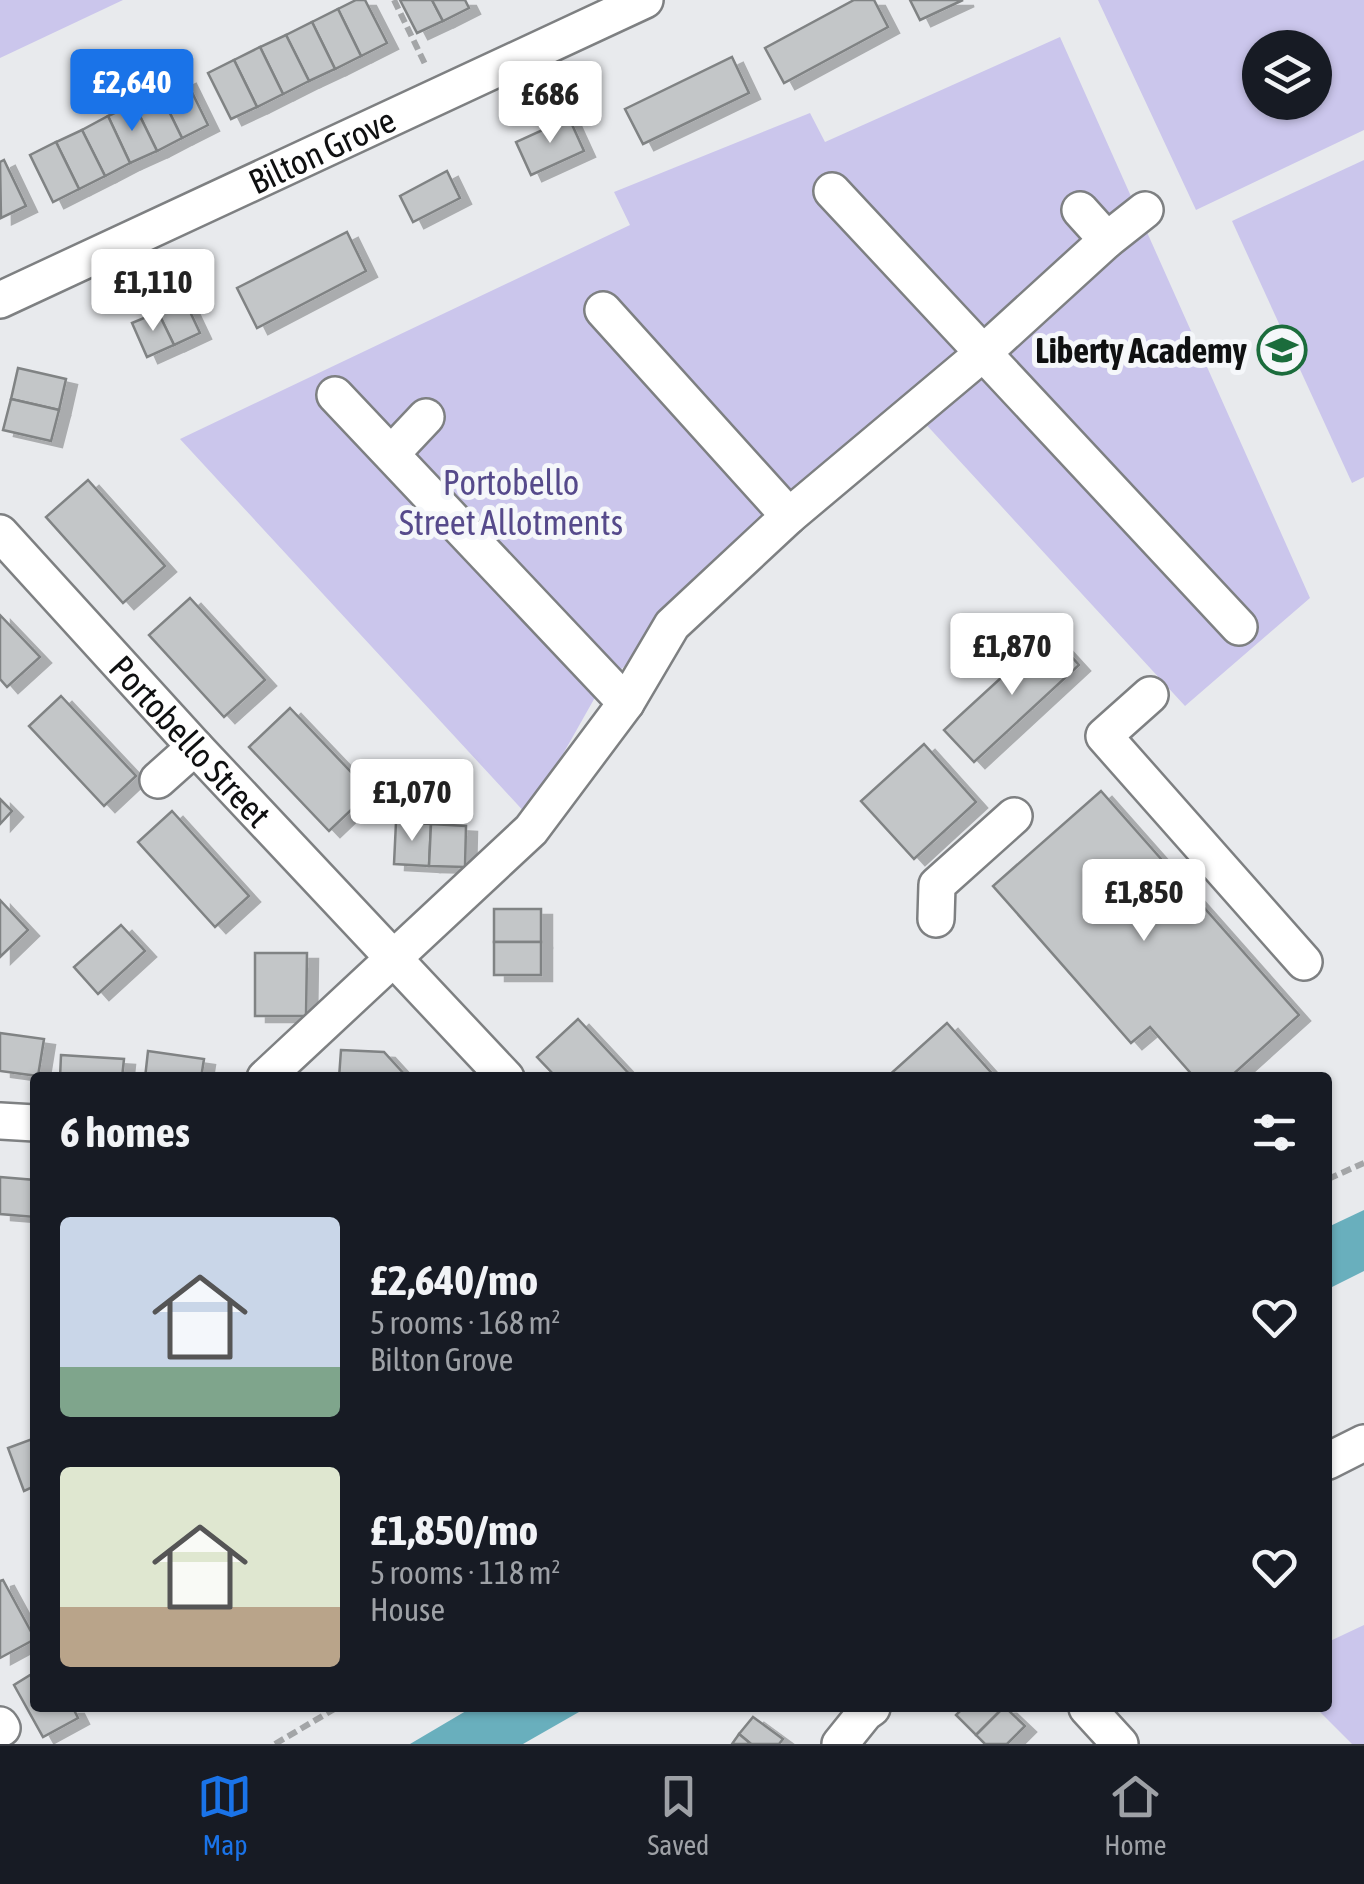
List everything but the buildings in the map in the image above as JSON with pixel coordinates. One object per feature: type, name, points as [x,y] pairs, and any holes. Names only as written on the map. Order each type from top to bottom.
[{"type":"street","name":"Bilton Grove","points":[[0,300],[645,0]]},
{"type":"street","points":[[832,190],[1238,627]]},
{"type":"street","points":[[1080,210],[1107,240]]},
{"type":"street","points":[[271,1072],[531,830],[626,703],[672,625],[790,516],[1145,210]]},
{"type":"street","points":[[603,310],[790,516]]},
{"type":"street","points":[[335,395],[626,703]]},
{"type":"street","points":[[392,453],[426,416]]},
{"type":"street","name":"Portobello Street","points":[[0,533],[500,1072]]},
{"type":"street","points":[[1150,696],[1104,736],[1304,962]]},
{"type":"street","points":[[158,780],[195,747]]},
{"type":"street","points":[[936,919],[937,885],[1014,816]]},
{"type":"street","points":[[0,1121],[30,1123]]},
{"type":"street","points":[[1332,1459],[1364,1443]]},
{"type":"street","points":[[840,1744],[865,1712]]},
{"type":"street","points":[[1091,1712],[1120,1744]]},
{"type":"path","points":[[394,0],[440,94]]},
{"type":"path","points":[[1332,1178],[1364,1163]]},
{"type":"path","points":[[275,1744],[329,1712]]},
{"type":"green space","points":[[0,0],[123,0],[0,58]]},
{"type":"green space","points":[[1098,0],[1364,0],[1364,130],[1196,210]]},
{"type":"green space","name":"Portobello Street Allotments","points":[[1060,37],[1310,598],[1185,706],[922,420],[602,685],[528,816],[180,439],[630,225],[614,192],[810,113],[825,142]]},
{"type":"green space","points":[[1364,160],[1364,477],[1352,483],[1232,221]]},
{"type":"green space","points":[[1364,1625],[1364,1744],[1352,1744],[1320,1712],[1332,1712],[1332,1640]]},
{"type":"water","points":[[1364,1210],[1364,1271],[1332,1287],[1332,1225]]},
{"type":"water","points":[[464,1712],[579,1712],[523,1744],[410,1744]]},
{"type":"place","name":"Liberty Academy","points":[[1282,350]]}]
